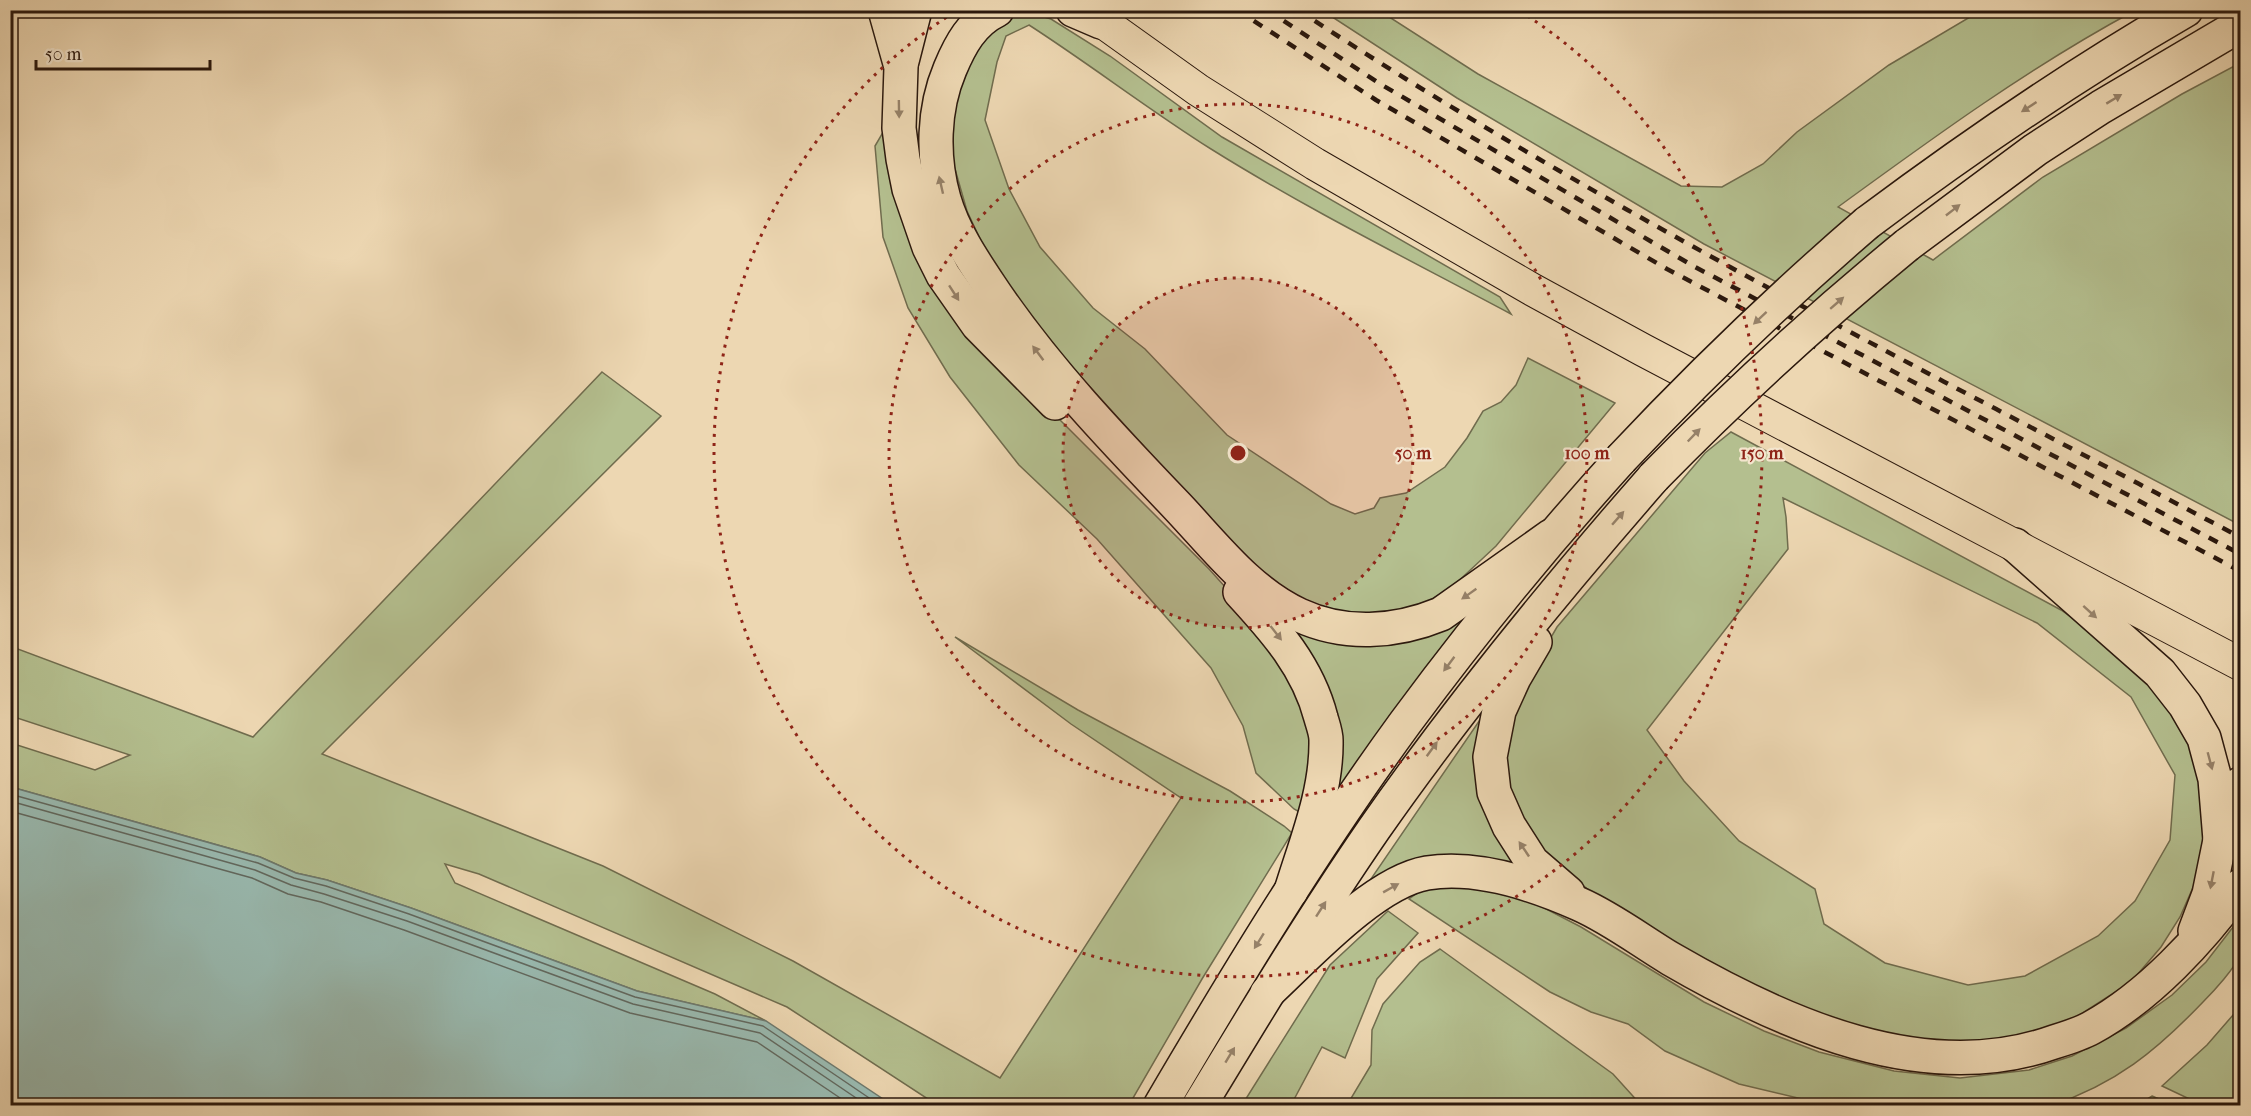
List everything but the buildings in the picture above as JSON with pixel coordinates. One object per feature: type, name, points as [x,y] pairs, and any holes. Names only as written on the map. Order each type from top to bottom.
[{"type":"highway","points":[[885,10],[901,67]]},
{"type":"highway","points":[[915,10],[901,67],[899,128],[909,189],[929,247],[959,301],[978,325],[1270,625],[1297,660],[1315,696],[1326,738],[1324,772],[1319,799],[1291,891]]},
{"type":"highway","points":[[997,10],[974,21],[946,77],[940,102],[936,127],[936,152],[940,184],[953,222],[1013,320],[1050,368],[1089,414],[1260,591],[1279,605],[1322,623],[1368,630],[1405,626],[1440,614],[1551,536]]},
{"type":"highway","points":[[1160,1106],[1291,891],[1404,725],[1479,625],[1551,536],[1621,459],[1715,361],[1798,283],[1867,223],[2004,123],[2076,76],[2186,10]]},
{"type":"highway","points":[[1200,1106],[1267,993],[1320,910],[1426,758],[1481,684],[1583,558],[1654,477],[1702,428],[1802,334],[1907,245],[1970,197],[2082,119],[2169,65],[2241,25]]},
{"type":"highway","points":[[2015,545],[2160,674],[2185,705],[2204,738],[2215,779],[2220,840]]},
{"type":"highway","points":[[1581,905],[1532,862],[1509,826],[1494,792],[1490,757],[1499,711],[1514,678],[1583,558]]},
{"type":"highway","points":[[2189,947],[2209,894],[2220,840],[2241,784]]},
{"type":"highway","points":[[1267,993],[1364,904],[1395,885],[1425,873],[1462,871],[1516,881],[1581,905],[1736,994],[1799,1022],[1850,1040],[1905,1053],[1952,1058],[2001,1056],[2042,1046],[2089,1030],[2124,1008],[2154,984],[2226,906],[2241,886]]},
{"type":"main road","points":[[1087,14],[1198,90],[1295,152],[1481,260],[1643,350],[2241,664]]},
{"type":"green space","points":[[1024,11],[1051,19],[1110,56],[1222,137],[1500,297],[1511,314],[1359,234],[1247,171],[1188,134],[1029,25],[1006,36],[997,62],[985,120],[1009,189],[1040,247],[1093,308],[1145,349],[1227,435],[1331,504],[1355,514],[1374,508],[1380,498],[1406,493],[1445,467],[1467,438],[1483,411],[1501,402],[1516,385],[1528,358],[1615,403],[1496,546],[1451,588],[1408,613],[1357,617],[1320,610],[1288,595],[1251,564],[1071,366],[1025,309],[988,256],[967,211],[953,162],[953,110],[963,58],[1002,14]]},
{"type":"green space","points":[[1323,11],[1380,11],[1478,74],[1681,186],[1722,187],[1763,164],[1797,132],[1889,65],[1980,11],[2134,11],[2020,79],[1838,207],[1933,260],[2043,177],[2182,94],[2240,63],[2240,525],[1704,244],[1457,98]]},
{"type":"green space","points":[[882,134],[890,138],[901,195],[1014,374],[1209,569],[1262,628],[1294,676],[1313,741],[1303,814],[1294,809],[1256,773],[1243,726],[1211,668],[1097,539],[1019,465],[950,377],[908,308],[883,237],[875,146]]},
{"type":"green space","points":[[602,372],[661,416],[322,754],[603,866],[793,961],[1000,1078],[1181,798],[1071,724],[955,637],[1078,710],[1230,791],[1292,833],[1202,979],[1129,1105],[937,1105],[787,1007],[479,874],[445,864],[455,883],[715,994],[766,1021],[637,991],[411,908],[327,880],[296,873],[260,857],[11,787],[11,743],[95,770],[130,755],[11,716],[10,646],[253,737]]},
{"type":"green space","points":[[1731,432],[2061,610],[2116,649],[2174,712],[2198,772],[2203,801],[2203,839],[2198,876],[2180,917],[2161,947],[2131,982],[2070,1021],[2013,1043],[1927,1043],[1867,1033],[1769,993],[1688,950],[1600,899],[1549,858],[1511,803],[1500,746],[1518,694],[1557,627],[1705,453]],"holes":[[[1783,498],[2037,623],[2131,697],[2175,775],[2170,840],[2135,901],[2098,936],[2025,976],[1968,985],[1885,963],[1824,924],[1815,889],[1739,841],[1684,781],[1647,730],[1788,549]]]},
{"type":"green space","points":[[1489,585],[1337,795],[1269,607],[1321,633]]},
{"type":"green space","points":[[1495,698],[1482,741],[1528,874],[1362,892]]},
{"type":"green space","points":[[1451,883],[1527,899],[1581,927],[1704,1002],[1764,1031],[1819,1052],[1894,1071],[1960,1078],[2029,1070],[2072,1056],[2126,1028],[2172,995],[2206,962],[2240,918],[2242,947],[2240,955],[2224,979],[2169,1036],[2134,1064],[2074,1097],[2050,1106],[1827,1105],[1739,1084],[1665,1051],[1628,1024],[1591,1012],[1550,992],[1409,899],[1423,889]]},
{"type":"green space","points":[[1388,911],[1418,933],[1377,979],[1345,1058],[1322,1047],[1291,1105],[1242,1105],[1330,965]]},
{"type":"green space","points":[[1440,949],[1613,1074],[1641,1105],[1347,1105],[1371,1065],[1372,1030],[1383,1004],[1420,962]]},
{"type":"green space","points":[[2240,1007],[2240,1105],[2202,1105],[2162,1086],[2207,1045]]},
{"type":"green space","points":[[2152,1096],[2173,1105],[2137,1105]]},
{"type":"water","points":[[11,787],[260,857],[296,873],[327,880],[411,908],[637,991],[766,1021],[892,1105],[11,1105]]},
{"type":"railway","points":[[1237,10],[1376,100],[1667,269],[2240,571]]},
{"type":"railway","points":[[1267,10],[1382,85],[1695,267],[2240,554]]},
{"type":"railway","points":[[1298,10],[1412,83],[1644,219],[1882,349],[2240,537]]}]
